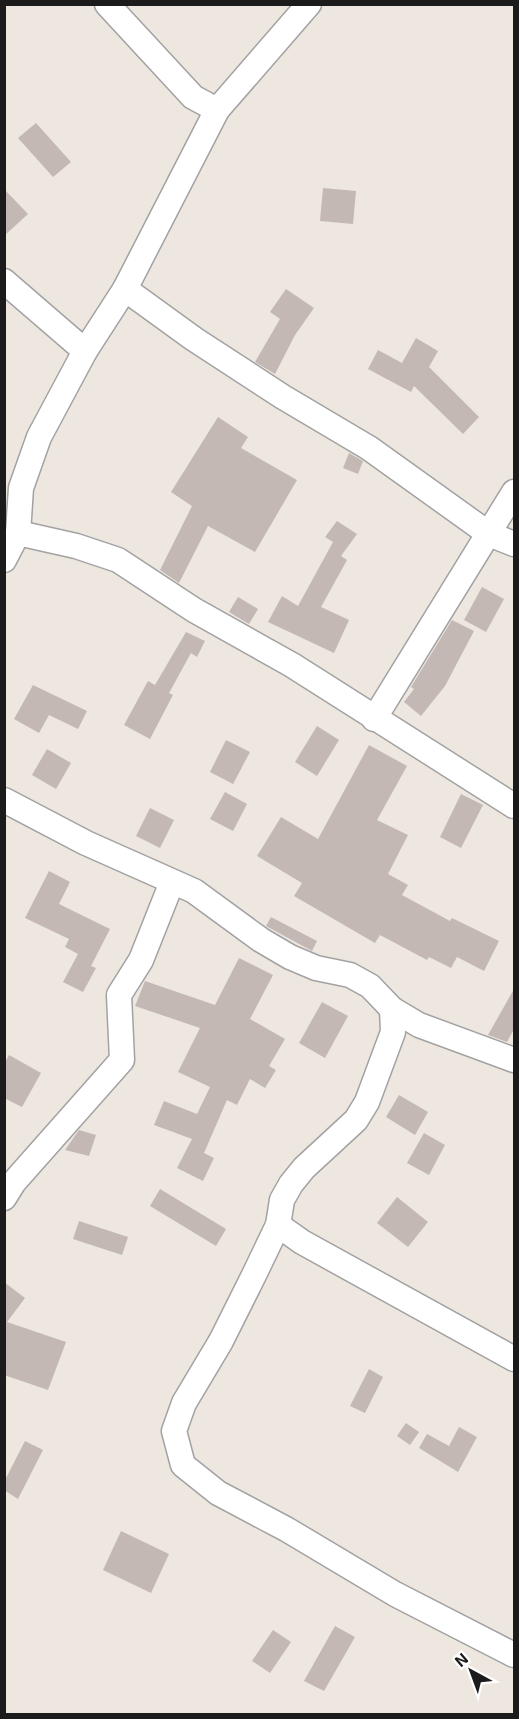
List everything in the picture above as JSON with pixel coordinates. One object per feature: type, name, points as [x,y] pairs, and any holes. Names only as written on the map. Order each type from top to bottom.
[{"type":"street","points":[[107,4],[193,97],[217,110]]},
{"type":"street","points":[[4,560],[18,532],[21,488],[39,437],[85,351],[125,288],[217,110],[309,4]]},
{"type":"street","points":[[4,281],[85,351]]},
{"type":"street","points":[[125,288],[244,371],[369,448],[489,534],[514,544]]},
{"type":"street","points":[[374,719],[514,492]]},
{"type":"street","points":[[18,532],[76,546],[118,560],[194,610],[292,665],[514,806]]},
{"type":"street","points":[[4,800],[86,843],[194,891],[261,940],[290,957],[316,968],[350,975],[370,986],[392,1009],[419,1025],[514,1060]]},
{"type":"street","points":[[4,1198],[14,1182],[122,1060],[119,995],[141,960],[172,882]]},
{"type":"street","points":[[392,1009],[393,1032],[367,1102],[356,1120],[304,1168],[291,1184],[282,1200],[278,1225],[221,1341],[184,1403],[174,1431],[183,1465],[218,1493],[286,1529],[395,1594],[514,1655]]},
{"type":"street","points":[[278,1225],[302,1242],[514,1359]]},
{"type":"building","points":[[36,123],[71,162],[53,177],[18,138]]},
{"type":"building","points":[[323,188],[356,191],[353,224],[320,221]]},
{"type":"building","points":[[4,189],[28,214],[4,236]]},
{"type":"building","points":[[286,289],[314,308],[295,335],[275,374],[255,362],[280,319],[270,312]]},
{"type":"building","points":[[416,338],[438,351],[429,367],[479,417],[463,434],[414,386],[411,392],[368,369],[378,350],[402,363]]},
{"type":"building","points":[[218,417],[248,437],[241,448],[297,480],[255,552],[208,526],[179,583],[160,570],[192,506],[171,492]]},
{"type":"building","points":[[349,453],[363,461],[358,474],[343,468]]},
{"type":"building","points":[[337,521],[357,534],[341,556],[347,560],[321,607],[349,620],[334,653],[268,622],[282,596],[298,606],[333,542],[325,537]]},
{"type":"building","points":[[482,587],[504,599],[486,632],[464,620]]},
{"type":"building","points":[[238,597],[258,609],[249,624],[229,612]]},
{"type":"building","points":[[452,620],[474,631],[445,686],[421,716],[404,702],[414,689],[411,687]]},
{"type":"building","points":[[186,632],[205,641],[197,657],[191,653],[169,693],[173,695],[150,739],[124,725],[148,681],[155,685]]},
{"type":"building","points":[[33,685],[87,711],[78,729],[49,715],[39,733],[14,719]]},
{"type":"building","points":[[317,726],[339,740],[317,776],[295,762]]},
{"type":"building","points":[[226,740],[250,752],[233,784],[210,772]]},
{"type":"building","points":[[369,745],[407,766],[377,820],[408,835],[388,874],[408,885],[402,895],[450,921],[452,918],[499,941],[484,971],[457,957],[451,968],[429,957],[427,960],[380,935],[375,943],[294,896],[302,883],[257,856],[281,817],[318,839]]},
{"type":"building","points":[[47,749],[71,763],[56,789],[32,775]]},
{"type":"building","points":[[225,792],[247,804],[233,831],[210,819]]},
{"type":"building","points":[[461,794],[483,805],[461,848],[440,837]]},
{"type":"building","points":[[150,808],[174,820],[160,848],[136,836]]},
{"type":"building","points":[[49,871],[70,882],[59,904],[110,929],[91,966],[96,968],[83,992],[63,982],[78,954],[65,947],[69,939],[25,918]]},
{"type":"building","points":[[271,917],[317,941],[312,951],[266,926]]},
{"type":"building","points":[[239,958],[273,975],[250,1019],[285,1039],[269,1066],[276,1070],[265,1088],[250,1079],[237,1105],[227,1100],[204,1153],[214,1158],[203,1181],[177,1168],[192,1139],[154,1125],[164,1101],[197,1114],[210,1087],[178,1072],[200,1028],[135,1006],[145,981],[215,1005]]},
{"type":"building","points":[[514,989],[514,1029],[507,1042],[488,1035]]},
{"type":"building","points":[[322,1002],[348,1016],[325,1058],[299,1043]]},
{"type":"building","points":[[9,1055],[41,1073],[22,1107],[4,1098],[4,1064]]},
{"type":"building","points":[[399,1095],[428,1112],[415,1135],[386,1117]]},
{"type":"building","points":[[79,1130],[96,1135],[89,1156],[65,1150]]},
{"type":"building","points":[[424,1133],[445,1145],[429,1175],[407,1163]]},
{"type":"building","points":[[160,1189],[226,1229],[216,1246],[150,1206]]},
{"type":"building","points":[[397,1197],[428,1222],[408,1247],[377,1223]]},
{"type":"building","points":[[79,1221],[128,1237],[122,1255],[73,1239]]},
{"type":"building","points":[[4,1282],[25,1298],[7,1322],[66,1342],[48,1390],[4,1375]]},
{"type":"building","points":[[369,1369],[383,1377],[365,1413],[350,1406]]},
{"type":"building","points":[[406,1423],[419,1432],[410,1445],[397,1436]]},
{"type":"building","points":[[459,1427],[477,1437],[458,1472],[419,1448],[427,1434],[449,1446]]},
{"type":"building","points":[[25,1441],[43,1450],[18,1499],[4,1490],[4,1482]]},
{"type":"building","points":[[121,1531],[169,1554],[151,1593],[103,1570]]},
{"type":"building","points":[[335,1626],[355,1637],[324,1691],[304,1681]]},
{"type":"building","points":[[273,1630],[291,1642],[270,1673],[252,1661]]}]
